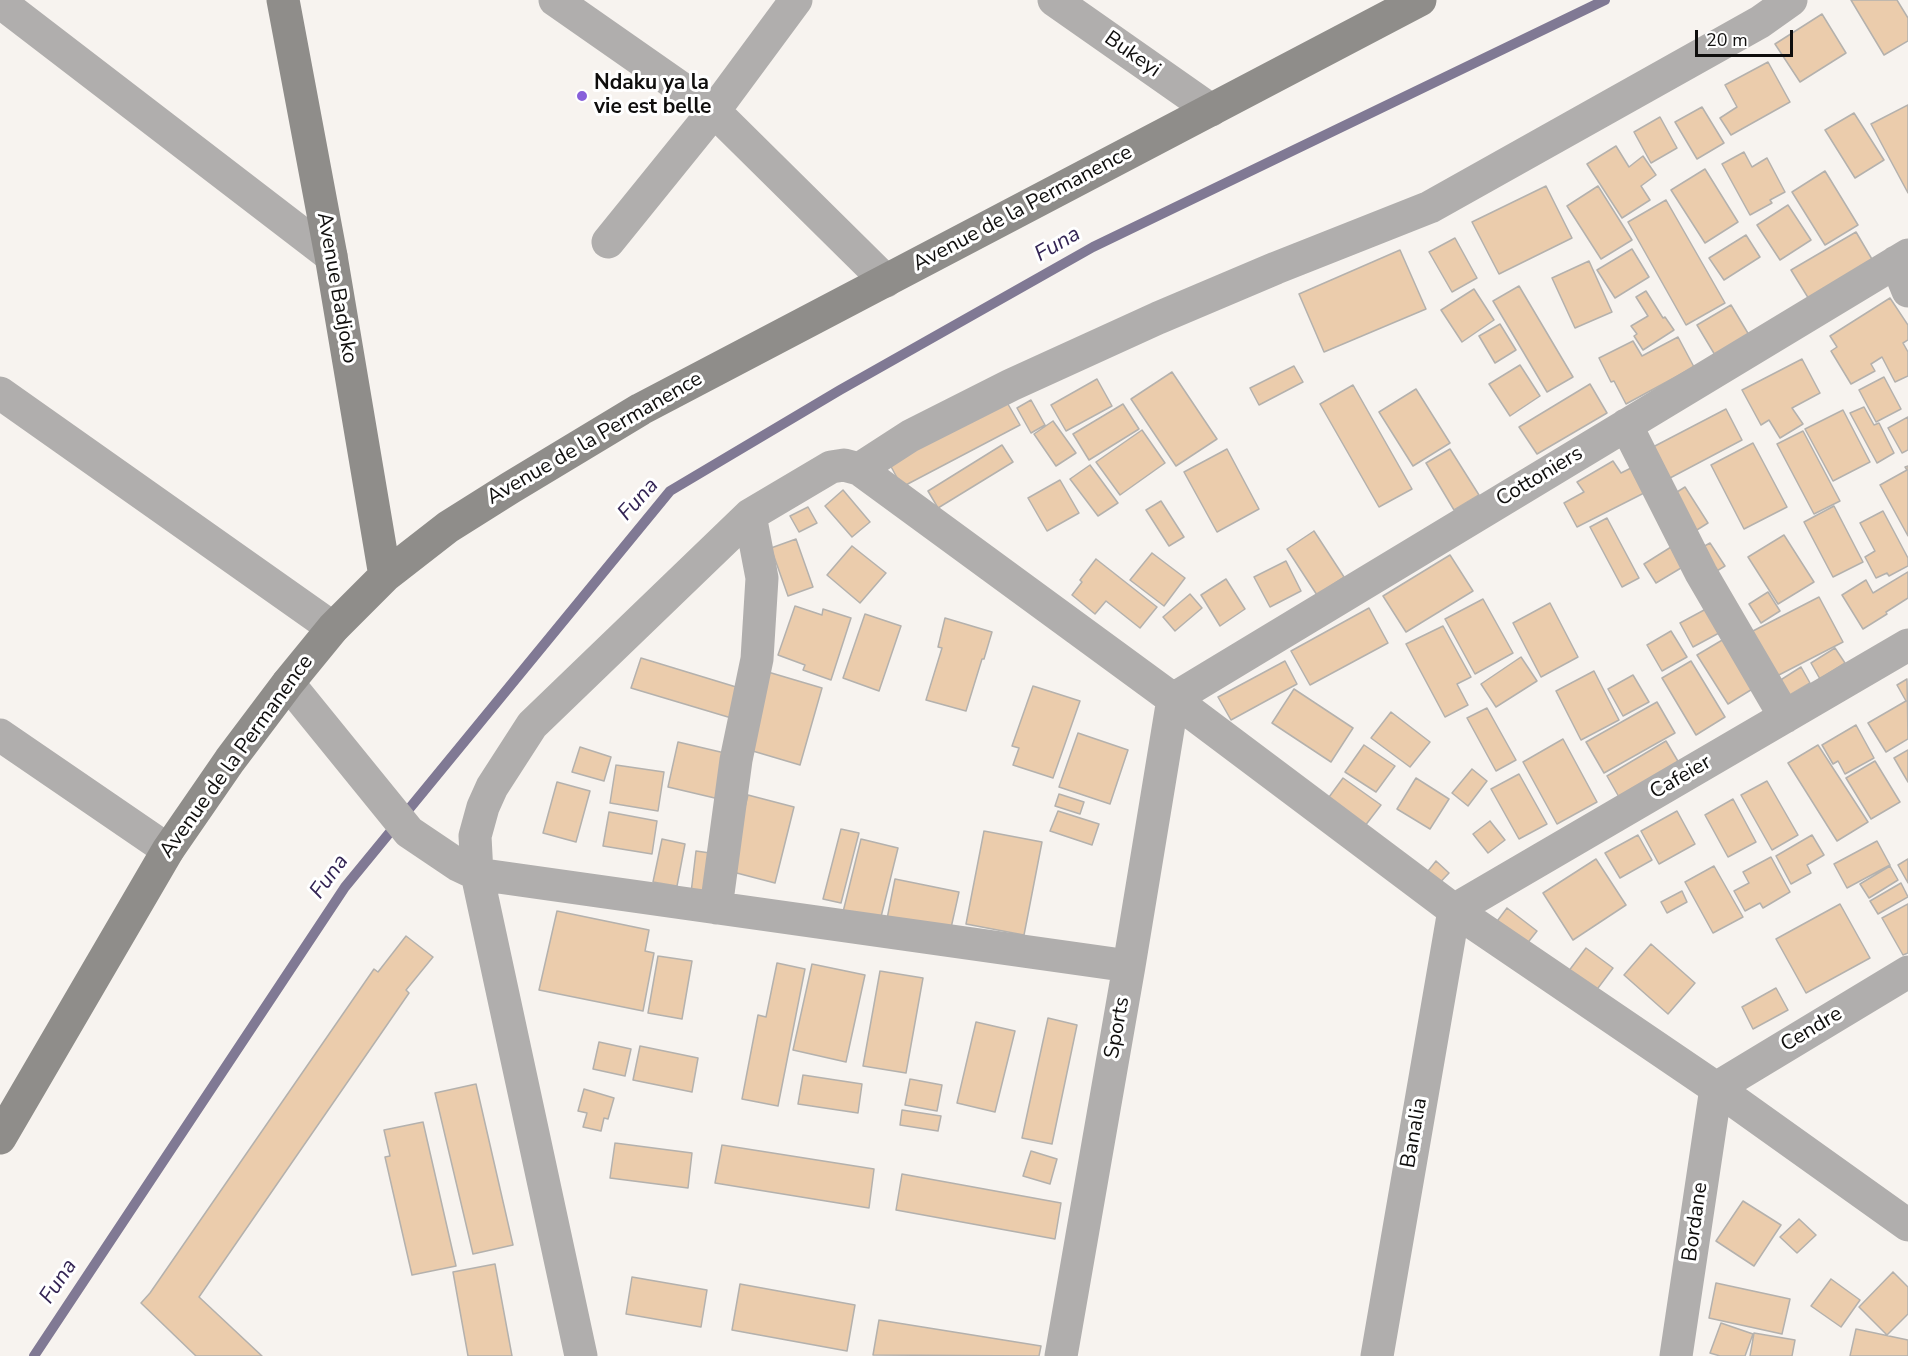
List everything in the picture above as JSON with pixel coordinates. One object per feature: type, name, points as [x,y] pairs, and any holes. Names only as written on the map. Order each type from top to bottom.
[{"type":"street","name":"Avenue Badjoko","points":[[283,0],[331,256],[385,576]]},
{"type":"street","points":[[555,0],[714,111],[886,281]]},
{"type":"street","points":[[608,242],[714,111],[796,0]]},
{"type":"street","name":"Bukeyi","points":[[1054,0],[1210,110]]},
{"type":"street","name":"Avenue de la Permanence","points":[[0,1138],[9,1103],[168,850],[230,760],[288,683],[333,628],[385,576],[448,527],[640,409],[1420,0]]},
{"type":"street","points":[[859,469],[910,436],[1011,385],[1158,318],[1430,207],[1761,22],[1791,0]]},
{"type":"street","points":[[0,2],[331,256]]},
{"type":"street","name":"Cottoniers","points":[[1173,699],[1626,425],[1904,269]]},
{"type":"street","points":[[0,393],[333,628]]},
{"type":"street","points":[[1626,425],[1701,573],[1785,717]]},
{"type":"street","points":[[581,1356],[477,874],[476,836],[483,807],[492,786],[532,725],[750,515],[831,467],[844,465],[859,469],[1173,699],[1454,910],[1716,1088],[1908,1225]]},
{"type":"street","points":[[716,908],[736,760],[757,658],[762,578],[750,515]]},
{"type":"street","name":"Cafeier","points":[[1454,910],[1908,645]]},
{"type":"street","points":[[288,683],[409,832],[458,865],[477,874],[1129,966]]},
{"type":"street","name":"Sports","points":[[1061,1356],[1173,699]]},
{"type":"street","points":[[0,735],[168,850]]},
{"type":"street","name":"Banalia","points":[[1377,1356],[1454,910]]},
{"type":"street","name":"Cendre","points":[[1716,1088],[1908,972]]},
{"type":"street","name":"Bordane","points":[[1676,1356],[1716,1088]]},
{"type":"building","points":[[1851,0],[1897,0],[1908,18],[1908,41],[1884,55]]},
{"type":"building","points":[[1822,14],[1846,53],[1800,82],[1775,44]]},
{"type":"building","points":[[1768,62],[1790,102],[1731,135],[1720,118],[1737,107],[1725,85]]},
{"type":"building","points":[[1908,105],[1908,193],[1871,124]]},
{"type":"building","points":[[1702,107],[1724,143],[1697,159],[1675,122]]},
{"type":"building","points":[[1854,113],[1884,160],[1855,178],[1825,130]]},
{"type":"building","points":[[1660,117],[1677,148],[1651,163],[1634,132]]},
{"type":"building","points":[[1616,146],[1629,167],[1643,156],[1656,175],[1641,186],[1650,200],[1622,218],[1587,164]]},
{"type":"building","points":[[1744,152],[1752,167],[1767,158],[1785,192],[1770,200],[1772,203],[1750,215],[1722,164]]},
{"type":"building","points":[[1705,169],[1738,222],[1705,243],[1671,190]]},
{"type":"building","points":[[1825,171],[1858,225],[1825,245],[1792,192]]},
{"type":"building","points":[[1546,186],[1572,238],[1499,274],[1472,222]]},
{"type":"building","points":[[1598,186],[1632,240],[1601,259],[1567,206]]},
{"type":"building","points":[[1666,200],[1725,303],[1686,325],[1628,222]]},
{"type":"building","points":[[1788,205],[1811,240],[1780,260],[1757,225]]},
{"type":"building","points":[[1856,232],[1876,266],[1812,304],[1791,270]]},
{"type":"building","points":[[1746,235],[1760,257],[1724,280],[1709,258]]},
{"type":"building","points":[[1455,238],[1477,278],[1452,292],[1429,252]]},
{"type":"building","points":[[1632,249],[1649,277],[1615,298],[1597,270]]},
{"type":"building","points":[[1400,250],[1426,309],[1324,352],[1299,294]]},
{"type":"building","points":[[1589,261],[1612,312],[1575,328],[1552,278]]},
{"type":"building","points":[[1519,286],[1573,377],[1547,392],[1493,301]]},
{"type":"building","points":[[1474,289],[1494,320],[1462,342],[1441,310]]},
{"type":"building","points":[[1646,291],[1663,318],[1665,317],[1674,330],[1643,350],[1631,326],[1648,316],[1636,297]]},
{"type":"building","points":[[1890,298],[1908,325],[1908,340],[1903,343],[1908,352],[1908,376],[1895,382],[1882,357],[1871,364],[1875,371],[1851,384],[1831,351],[1837,347],[1830,336]]},
{"type":"building","points":[[1731,305],[1755,345],[1721,365],[1697,325]]},
{"type":"building","points":[[1500,324],[1516,350],[1495,363],[1479,336]]},
{"type":"building","points":[[1678,337],[1694,367],[1626,404],[1599,358],[1633,341],[1642,356]]},
{"type":"building","points":[[1802,359],[1820,393],[1792,408],[1803,424],[1780,438],[1769,420],[1761,425],[1742,390]]},
{"type":"building","points":[[1520,365],[1540,396],[1510,416],[1489,384]]},
{"type":"building","points":[[1294,366],[1303,382],[1259,405],[1250,388]]},
{"type":"building","points":[[1172,372],[1217,439],[1176,466],[1131,399]]},
{"type":"building","points":[[1884,377],[1901,409],[1876,422],[1859,390]]},
{"type":"building","points":[[1097,379],[1112,406],[1066,431],[1051,405]]},
{"type":"building","points":[[1590,384],[1607,413],[1537,454],[1519,427]]},
{"type":"building","points":[[1353,385],[1412,489],[1379,507],[1320,404]]},
{"type":"building","points":[[1416,389],[1450,443],[1413,466],[1379,412]]},
{"type":"building","points":[[1005,399],[1020,425],[902,487],[888,461]]},
{"type":"building","points":[[1031,400],[1045,425],[1031,433],[1017,408]]},
{"type":"building","points":[[1123,404],[1139,429],[1089,460],[1073,434]]},
{"type":"building","points":[[1864,407],[1874,425],[1879,423],[1894,453],[1877,463],[1850,413]]},
{"type":"building","points":[[1726,409],[1742,440],[1670,478],[1653,447]]},
{"type":"building","points":[[1843,410],[1870,462],[1833,481],[1805,429]]},
{"type":"building","points":[[1908,417],[1908,450],[1902,453],[1888,428]]},
{"type":"building","points":[[1053,421],[1076,453],[1056,466],[1034,434]]},
{"type":"building","points":[[1142,430],[1165,463],[1120,495],[1096,462]]},
{"type":"building","points":[[1803,431],[1840,501],[1814,514],[1777,444]]},
{"type":"building","points":[[1753,443],[1787,507],[1744,529],[1711,465]]},
{"type":"building","points":[[1002,445],[1013,462],[938,508],[928,491]]},
{"type":"building","points":[[1227,449],[1259,509],[1217,532],[1184,472]]},
{"type":"building","points":[[1450,449],[1479,495],[1454,510],[1426,463]]},
{"type":"building","points":[[1613,461],[1621,473],[1633,467],[1646,492],[1577,527],[1564,503],[1584,492],[1577,482]]},
{"type":"building","points":[[1090,465],[1118,503],[1098,516],[1070,479]]},
{"type":"building","points":[[1908,466],[1908,536],[1880,485],[1907,470],[1905,467]]},
{"type":"building","points":[[1060,480],[1079,513],[1047,531],[1028,498]]},
{"type":"building","points":[[1685,487],[1708,523],[1692,533],[1669,497]]},
{"type":"building","points":[[843,490],[870,522],[852,537],[825,506]]},
{"type":"building","points":[[1161,501],[1184,537],[1169,546],[1146,510]]},
{"type":"building","points":[[1834,506],[1863,562],[1833,577],[1804,522]]},
{"type":"building","points":[[808,507],[817,523],[799,532],[790,516]]},
{"type":"building","points":[[1883,511],[1908,558],[1908,566],[1889,576],[1887,573],[1876,578],[1865,557],[1875,551],[1860,523]]},
{"type":"building","points":[[1607,518],[1639,578],[1622,587],[1590,527]]},
{"type":"building","points":[[1314,531],[1344,577],[1317,595],[1287,549]]},
{"type":"building","points":[[1784,535],[1814,582],[1778,604],[1748,557]]},
{"type":"building","points":[[796,539],[813,587],[788,596],[771,548]]},
{"type":"building","points":[[1679,542],[1691,562],[1656,583],[1644,564]]},
{"type":"building","points":[[1710,543],[1725,566],[1707,577],[1692,553]]},
{"type":"building","points":[[852,546],[886,573],[860,603],[827,575]]},
{"type":"building","points":[[1152,553],[1185,578],[1164,606],[1130,580]]},
{"type":"building","points":[[1450,555],[1473,591],[1406,632],[1383,596]]},
{"type":"building","points":[[1096,559],[1157,607],[1140,628],[1106,601],[1095,614],[1072,595]]},
{"type":"building","points":[[1286,561],[1301,591],[1270,607],[1254,577]]},
{"type":"building","points":[[1908,572],[1908,598],[1863,629],[1842,595],[1866,580],[1873,593]]},
{"type":"building","points":[[1226,579],[1245,609],[1220,626],[1201,595]]},
{"type":"building","points":[[1768,592],[1780,611],[1761,623],[1749,604]]},
{"type":"building","points":[[1190,594],[1202,608],[1175,631],[1163,617]]},
{"type":"building","points":[[1819,597],[1843,642],[1773,678],[1749,633]]},
{"type":"building","points":[[1483,599],[1513,653],[1475,674],[1445,619]]},
{"type":"building","points":[[1550,603],[1578,657],[1541,677],[1513,623]]},
{"type":"building","points":[[795,606],[822,615],[823,609],[851,618],[831,680],[803,670],[805,665],[778,655]]},
{"type":"building","points":[[1369,608],[1388,643],[1310,685],[1291,651]]},
{"type":"building","points":[[1706,609],[1719,633],[1693,647],[1680,623]]},
{"type":"building","points":[[865,614],[901,626],[879,691],[843,678]]},
{"type":"building","points":[[945,618],[992,632],[966,711],[926,700],[942,648],[938,647]]},
{"type":"building","points":[[1443,626],[1471,677],[1457,684],[1468,705],[1445,717],[1406,644]]},
{"type":"building","points":[[1671,631],[1687,657],[1662,671],[1647,645]]},
{"type":"building","points":[[1724,639],[1754,688],[1728,704],[1697,655]]},
{"type":"building","points":[[1835,648],[1845,663],[1820,679],[1811,663]]},
{"type":"building","points":[[1521,657],[1537,681],[1496,707],[1481,684]]},
{"type":"building","points":[[641,658],[746,690],[738,720],[631,688]]},
{"type":"building","points":[[1285,661],[1297,684],[1231,720],[1218,697]]},
{"type":"building","points":[[1691,661],[1725,717],[1696,735],[1662,678]]},
{"type":"building","points":[[1801,667],[1810,683],[1788,696],[1779,681]]},
{"type":"building","points":[[1594,671],[1619,720],[1581,740],[1556,691]]},
{"type":"building","points":[[768,672],[822,688],[800,765],[746,749]]},
{"type":"building","points":[[1633,675],[1649,702],[1623,716],[1608,689]]},
{"type":"building","points":[[1907,679],[1908,739],[1886,752],[1868,723],[1906,701],[1897,685]]},
{"type":"building","points":[[1033,686],[1080,701],[1053,778],[1013,765],[1019,748],[1012,746]]},
{"type":"building","points":[[1294,689],[1353,728],[1331,762],[1272,723]]},
{"type":"building","points":[[1657,702],[1675,733],[1604,773],[1586,742]]},
{"type":"building","points":[[1487,708],[1516,760],[1496,771],[1467,718]]},
{"type":"building","points":[[1391,712],[1430,742],[1410,767],[1371,738]]},
{"type":"building","points":[[1856,725],[1874,758],[1845,774],[1838,761],[1833,764],[1822,745]]},
{"type":"building","points":[[1078,733],[1128,750],[1110,804],[1059,787]]},
{"type":"building","points":[[1563,739],[1597,802],[1557,824],[1523,762]]},
{"type":"building","points":[[1666,741],[1679,763],[1619,797],[1607,776]]},
{"type":"building","points":[[678,742],[729,754],[719,799],[668,787]]},
{"type":"building","points":[[1364,745],[1395,766],[1376,792],[1345,772]]},
{"type":"building","points":[[1818,745],[1868,822],[1837,841],[1788,763]]},
{"type":"building","points":[[580,747],[611,757],[604,781],[572,772]]},
{"type":"building","points":[[1908,750],[1908,782],[1894,758]]},
{"type":"building","points":[[1875,761],[1900,802],[1871,819],[1846,778]]},
{"type":"building","points":[[616,765],[664,772],[658,811],[610,803]]},
{"type":"building","points":[[1472,769],[1487,781],[1468,806],[1452,793]]},
{"type":"building","points":[[1519,774],[1547,824],[1519,839],[1491,789]]},
{"type":"building","points":[[1343,778],[1381,805],[1358,835],[1321,808]]},
{"type":"building","points":[[1416,778],[1449,799],[1430,829],[1397,809]]},
{"type":"building","points":[[1767,781],[1798,835],[1772,850],[1741,795]]},
{"type":"building","points":[[557,782],[590,791],[576,842],[543,833]]},
{"type":"building","points":[[1059,794],[1084,802],[1080,814],[1055,806]]},
{"type":"building","points":[[748,795],[794,807],[775,883],[729,871]]},
{"type":"building","points":[[1733,799],[1756,842],[1728,857],[1705,815]]},
{"type":"building","points":[[1058,811],[1099,824],[1092,845],[1050,831]]},
{"type":"building","points":[[1677,811],[1695,844],[1659,864],[1641,831]]},
{"type":"building","points":[[609,812],[657,821],[652,854],[603,846]]},
{"type":"building","points":[[1490,821],[1505,840],[1488,853],[1473,834]]},
{"type":"building","points":[[841,829],[859,833],[841,903],[823,899]]},
{"type":"building","points":[[984,831],[1042,842],[1024,935],[966,924]]},
{"type":"building","points":[[1638,835],[1652,860],[1620,878],[1605,853]]},
{"type":"building","points":[[1812,835],[1824,855],[1807,865],[1811,873],[1791,884],[1776,856]]},
{"type":"building","points":[[662,839],[685,844],[677,886],[653,882]]},
{"type":"building","points":[[861,839],[898,848],[879,925],[842,916]]},
{"type":"building","points":[[1877,841],[1890,865],[1847,888],[1834,864]]},
{"type":"building","points":[[696,851],[717,854],[711,896],[691,893]]},
{"type":"building","points":[[1771,857],[1790,892],[1763,908],[1760,903],[1745,911],[1734,891],[1749,883],[1743,872]]},
{"type":"building","points":[[1596,859],[1626,905],[1573,940],[1543,893]]},
{"type":"building","points":[[1908,859],[1908,883],[1898,865]]},
{"type":"building","points":[[1436,861],[1449,873],[1432,891],[1420,881]]},
{"type":"building","points":[[1714,866],[1743,917],[1713,933],[1685,882]]},
{"type":"building","points":[[1890,866],[1898,880],[1869,898],[1860,884]]},
{"type":"building","points":[[895,879],[959,892],[949,937],[886,924]]},
{"type":"building","points":[[1901,883],[1908,897],[1878,914],[1870,901]]},
{"type":"building","points":[[1682,891],[1687,902],[1667,913],[1661,902]]},
{"type":"building","points":[[1840,904],[1870,958],[1806,993],[1776,939]]},
{"type":"building","points":[[1908,904],[1908,953],[1903,955],[1882,918]]},
{"type":"building","points":[[1507,908],[1537,931],[1522,950],[1492,928]]},
{"type":"building","points":[[557,911],[649,930],[645,951],[654,953],[643,1011],[539,990]]},
{"type":"building","points":[[406,936],[433,957],[406,990],[409,993],[199,1297],[262,1356],[196,1356],[141,1303],[374,969],[378,972]]},
{"type":"building","points":[[1651,944],[1695,983],[1668,1014],[1624,975]]},
{"type":"building","points":[[1586,948],[1613,968],[1592,996],[1565,976]]},
{"type":"building","points":[[658,956],[692,961],[682,1019],[648,1013]]},
{"type":"building","points":[[777,963],[805,969],[778,1106],[742,1099],[758,1015],[766,1017]]},
{"type":"building","points":[[812,964],[865,975],[846,1062],[793,1050]]},
{"type":"building","points":[[880,971],[923,978],[906,1073],[863,1066]]},
{"type":"building","points":[[1776,988],[1788,1010],[1753,1029],[1742,1007]]},
{"type":"building","points":[[1048,1018],[1077,1025],[1052,1144],[1022,1138]]},
{"type":"building","points":[[976,1022],[1015,1031],[995,1112],[957,1103]]},
{"type":"building","points":[[599,1042],[631,1049],[625,1076],[593,1069]]},
{"type":"building","points":[[640,1046],[698,1058],[692,1092],[633,1080]]},
{"type":"building","points":[[803,1075],[862,1084],[858,1113],[798,1104]]},
{"type":"building","points":[[910,1079],[942,1085],[937,1111],[905,1105]]},
{"type":"building","points":[[476,1084],[513,1245],[473,1254],[435,1093]]},
{"type":"building","points":[[584,1089],[614,1098],[608,1119],[604,1118],[601,1131],[583,1127],[587,1113],[578,1111]]},
{"type":"building","points":[[902,1110],[941,1116],[938,1131],[900,1125]]},
{"type":"building","points":[[423,1122],[456,1266],[412,1275],[385,1157],[390,1156],[384,1130]]},
{"type":"building","points":[[615,1143],[692,1153],[688,1188],[610,1178]]},
{"type":"building","points":[[722,1145],[874,1169],[869,1208],[715,1183]]},
{"type":"building","points":[[1031,1151],[1057,1159],[1050,1184],[1023,1176]]},
{"type":"building","points":[[902,1174],[1061,1203],[1055,1239],[896,1210]]},
{"type":"building","points":[[1743,1201],[1781,1225],[1754,1266],[1716,1241]]},
{"type":"building","points":[[1799,1219],[1816,1235],[1797,1253],[1780,1237]]},
{"type":"building","points":[[495,1264],[512,1356],[468,1356],[453,1272]]},
{"type":"building","points":[[1893,1272],[1908,1287],[1908,1314],[1887,1335],[1859,1307]]},
{"type":"building","points":[[632,1277],[707,1290],[701,1327],[626,1314]]},
{"type":"building","points":[[1831,1279],[1860,1300],[1841,1327],[1811,1306]]},
{"type":"building","points":[[1716,1283],[1790,1299],[1782,1334],[1709,1318]]},
{"type":"building","points":[[740,1284],[855,1305],[847,1351],[732,1330]]},
{"type":"building","points":[[879,1320],[1041,1346],[1039,1356],[873,1355]]},
{"type":"building","points":[[1721,1323],[1753,1334],[1745,1356],[1720,1356],[1710,1353]]},
{"type":"building","points":[[1856,1329],[1908,1340],[1908,1356],[1850,1356]]},
{"type":"building","points":[[1754,1333],[1795,1340],[1792,1356],[1750,1356]]},
{"type":"waterway","name":"Funa","points":[[34,1356],[345,887],[670,491],[840,390],[1093,247],[1605,0]]},
{"type":"place","name":"Ndaku ya la vie est belle","points":[[582,96]]}]
